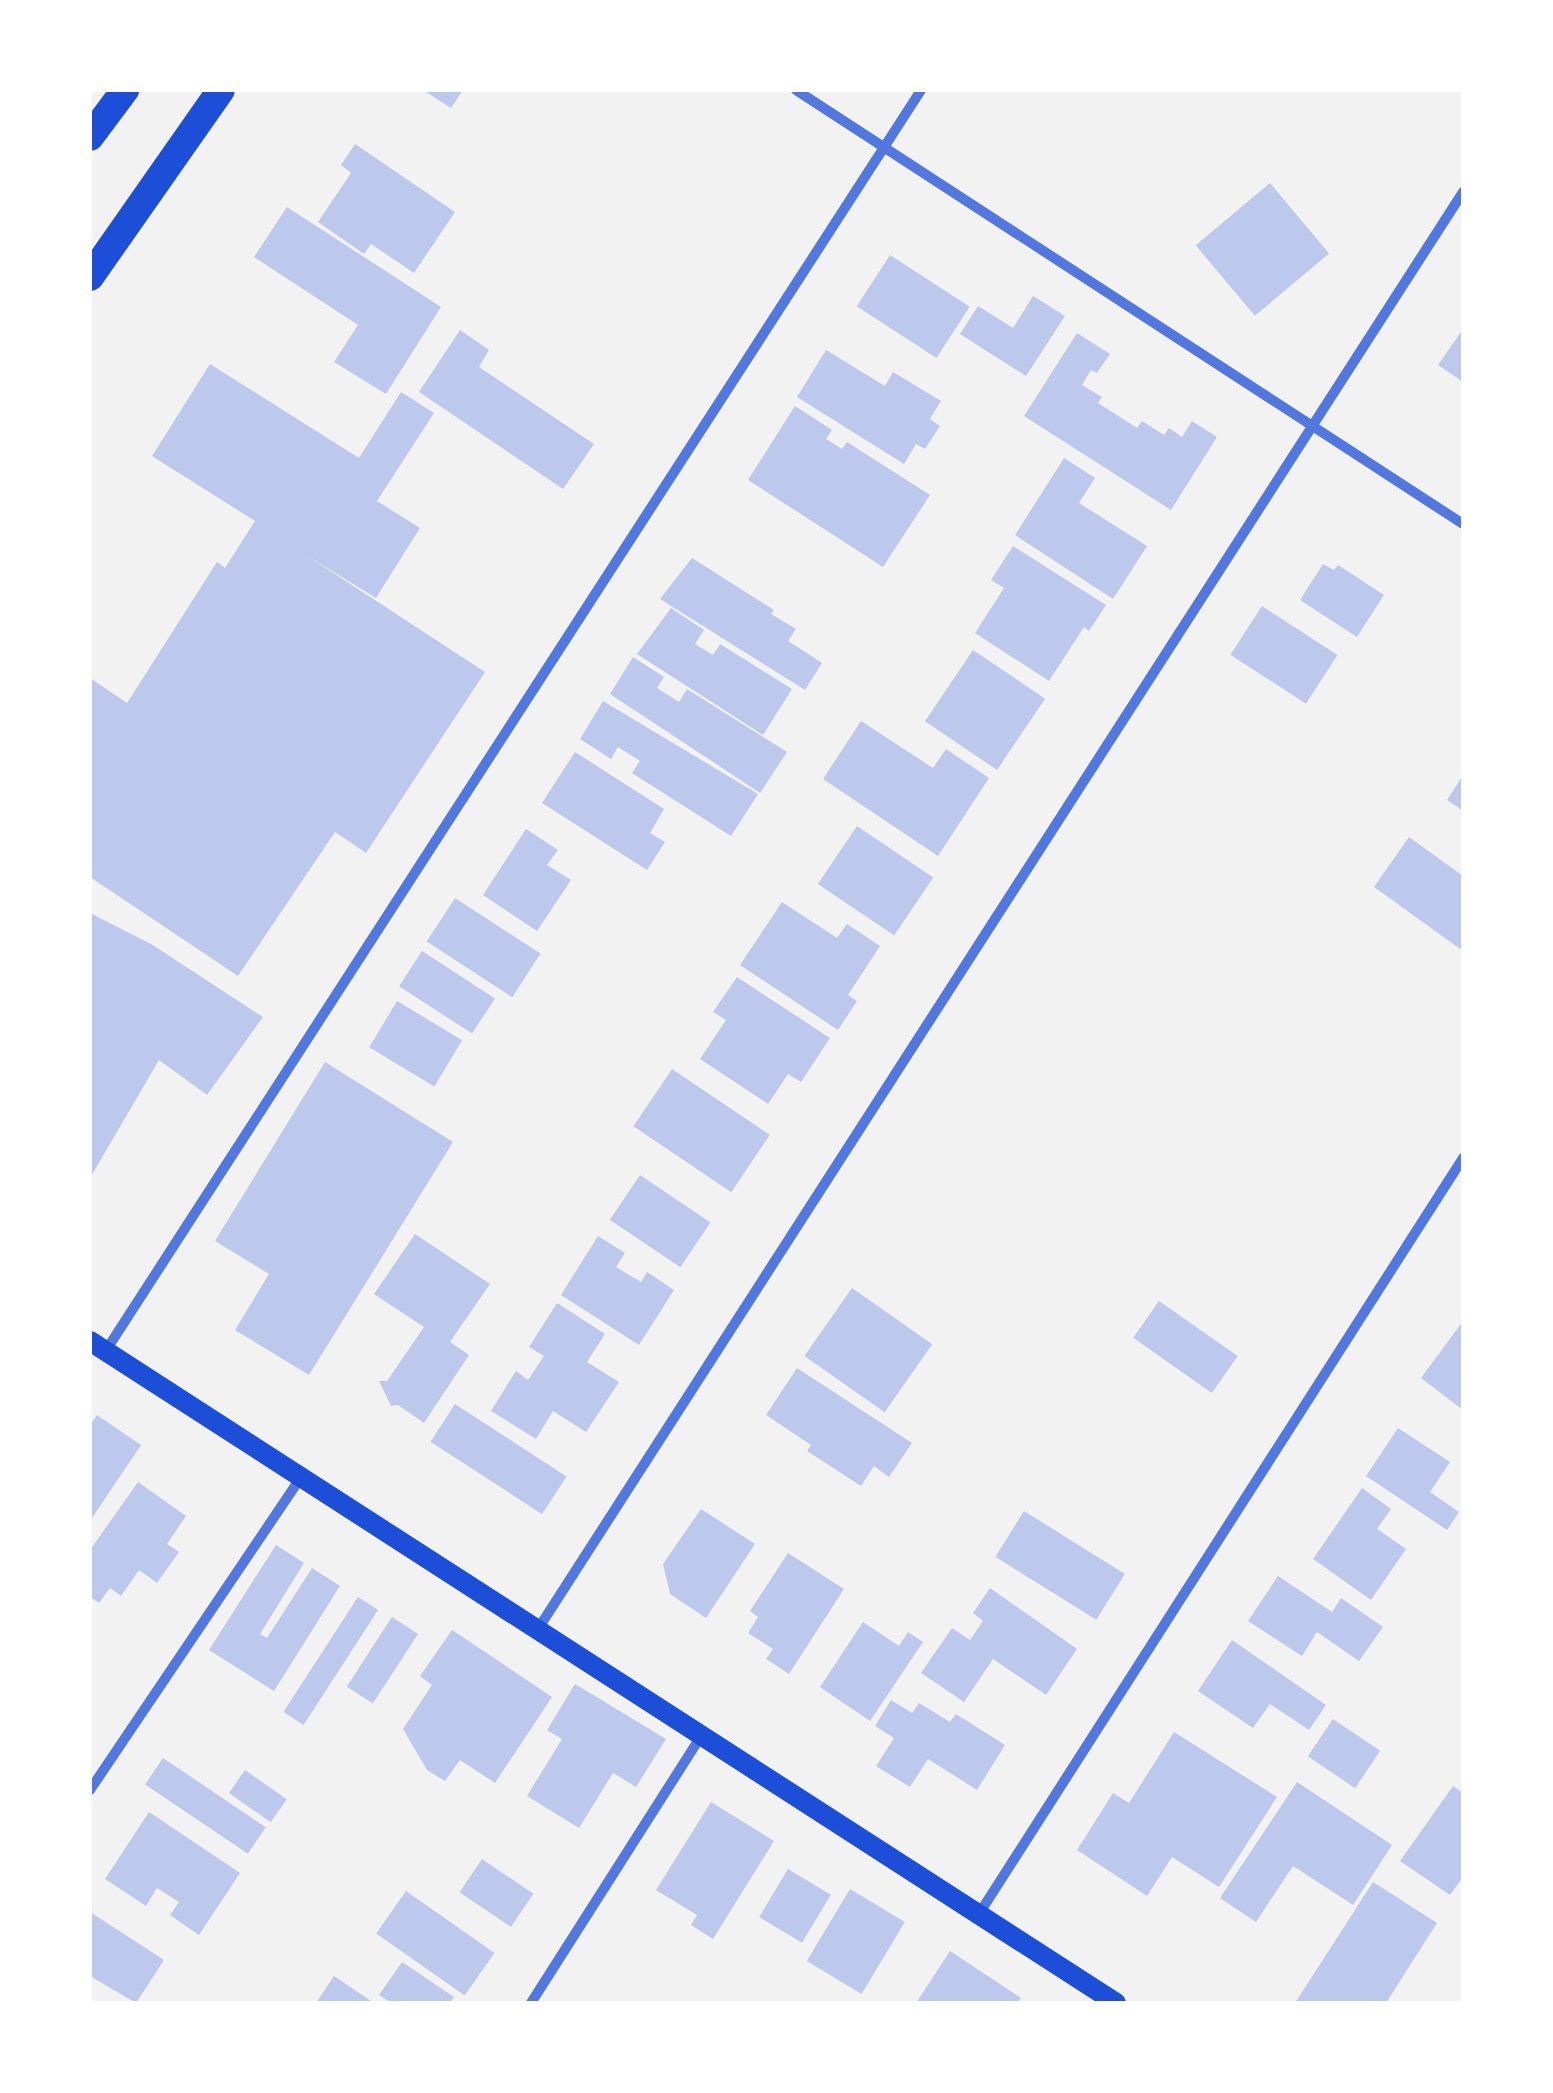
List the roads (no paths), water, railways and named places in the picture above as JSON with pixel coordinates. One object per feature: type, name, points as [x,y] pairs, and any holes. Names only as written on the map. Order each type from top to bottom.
[{"type":"highway","points":[[90,137],[125,90]]},
{"type":"highway","points":[[90,278],[221,90]]},
{"type":"main road","points":[[98,1346],[1116,2003]]},
{"type":"street","points":[[796,90],[1463,524]]},
{"type":"street","points":[[98,1346],[921,90]]},
{"type":"street","points":[[538,1629],[1463,192]]},
{"type":"street","points":[[979,1914],[1463,1158]]},
{"type":"street","points":[[90,1790],[300,1479]]},
{"type":"street","points":[[531,2003],[702,1736]]}]
